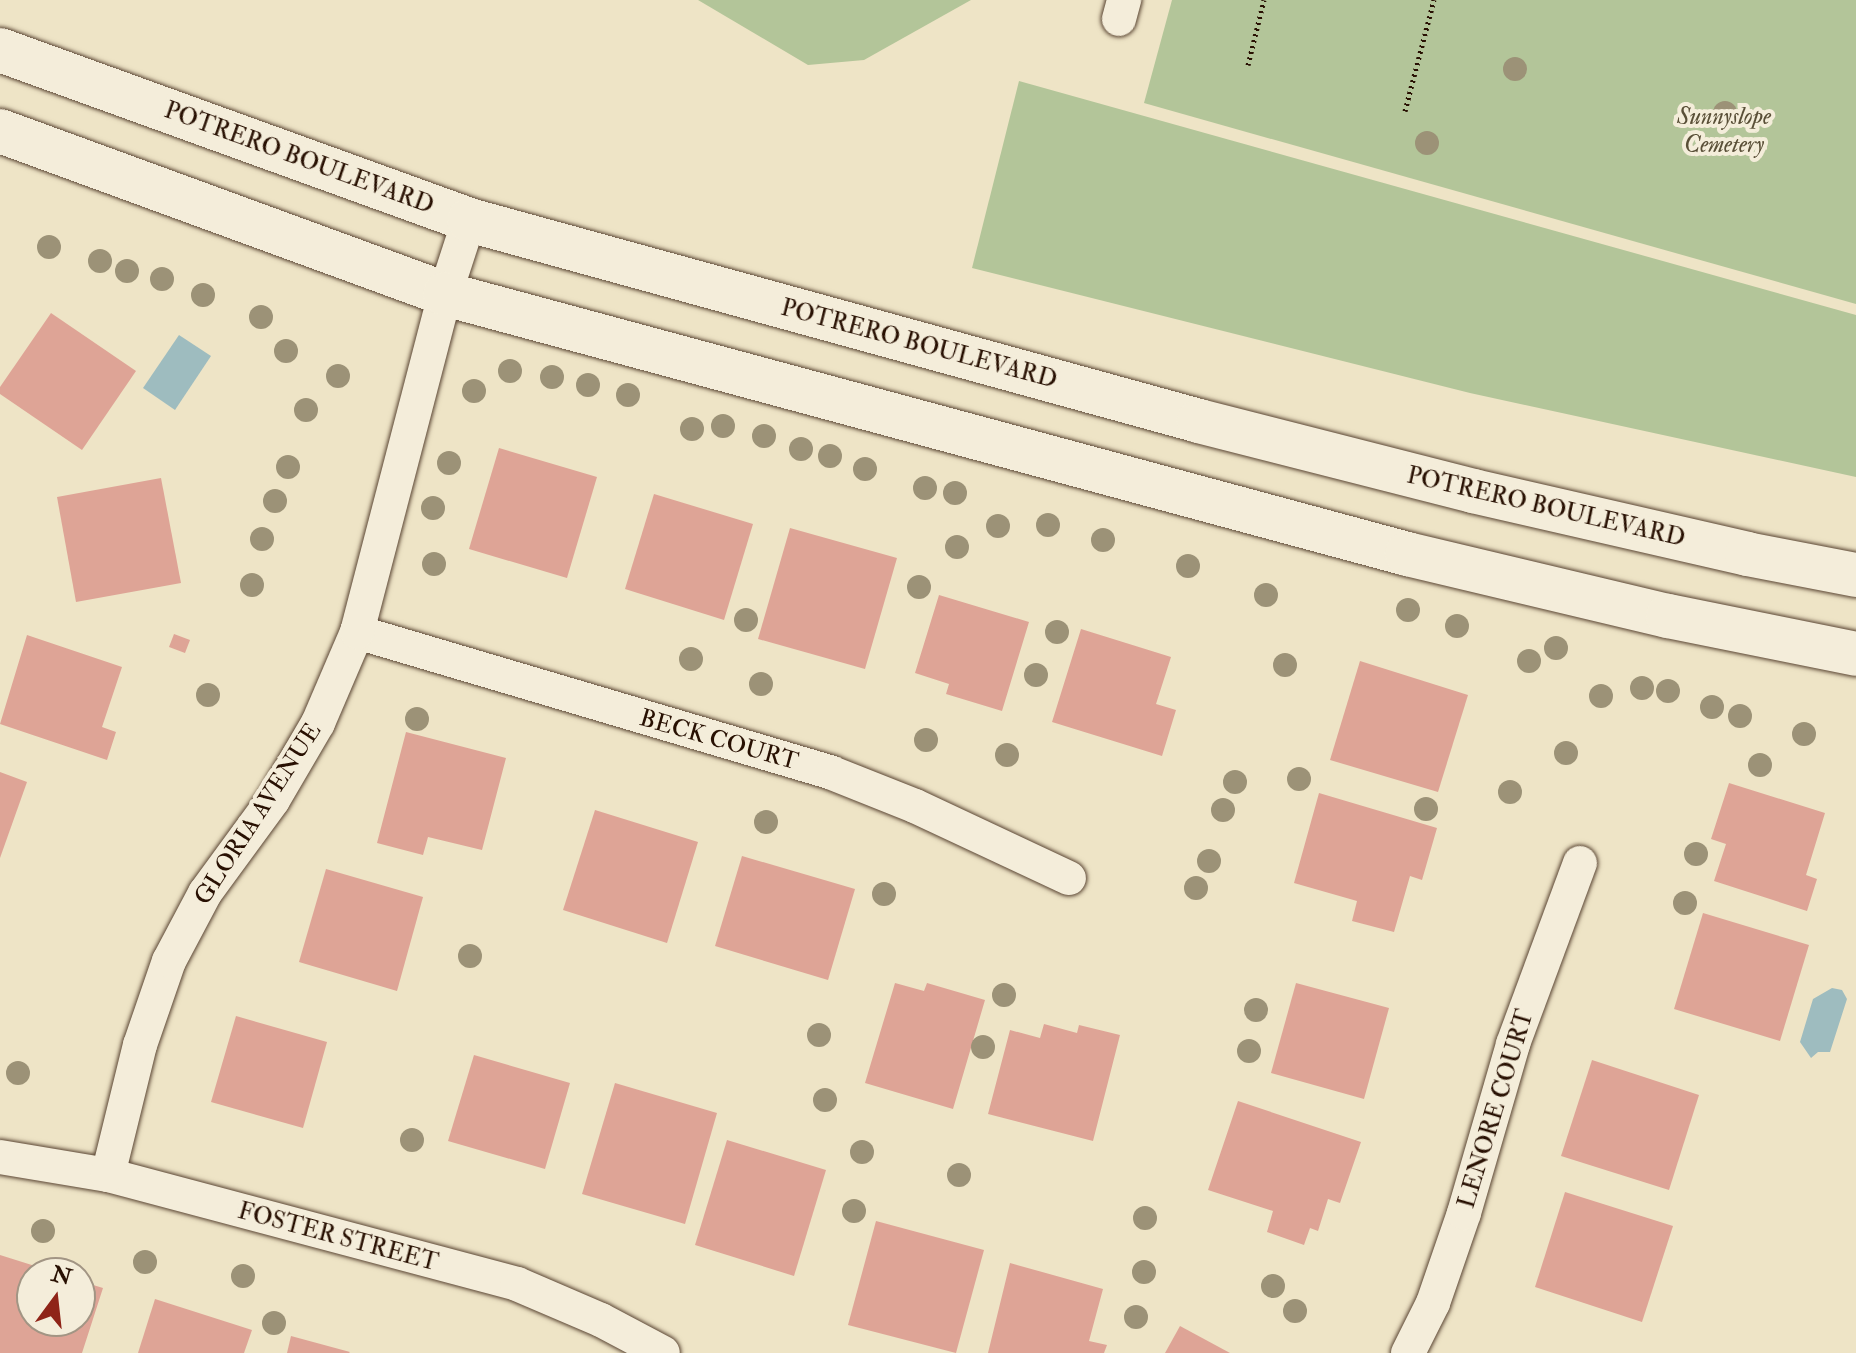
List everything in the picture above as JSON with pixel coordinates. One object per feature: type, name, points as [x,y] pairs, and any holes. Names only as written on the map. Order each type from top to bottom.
[{"type":"street","name":"POTRERO BOULEVARD","points":[[0,50],[469,220],[1305,448],[1503,498],[1856,575]]},
{"type":"street","points":[[0,131],[445,294],[1407,554],[1668,616],[1856,654]]},
{"type":"street","name":"GLORIA AVENUE","points":[[108,1175],[140,1045],[169,961],[205,893],[273,800],[318,723],[357,632],[445,294],[469,220]]},
{"type":"street","name":"BECK COURT","points":[[357,632],[832,773],[915,806],[1069,878]]},
{"type":"street","name":"LENORE COURT","points":[[1408,1353],[1433,1303],[1464,1213],[1513,1044],[1580,863]]},
{"type":"street","name":"FOSTER STREET","points":[[0,1157],[108,1175],[517,1284],[601,1320],[663,1353]]},
{"type":"path","points":[[1248,65],[1264,0]]},
{"type":"path","points":[[1405,111],[1434,0]]},
{"type":"green space","points":[[698,0],[971,0],[864,60],[808,65]]},
{"type":"green space","name":"Sunnyslope Cemetery","points":[[1172,0],[1856,0],[1856,304],[1144,103]]},
{"type":"green space","points":[[1019,81],[1856,315],[1856,477],[1470,393],[972,268]]},
{"type":"water","points":[[179,335],[211,356],[175,410],[143,388]]},
{"type":"water","points":[[1832,988],[1842,990],[1847,999],[1830,1052],[1818,1052],[1811,1058],[1800,1042],[1813,999]]},
{"type":"building","points":[[51,313],[136,371],[82,450],[0,394],[0,387]]},
{"type":"building","points":[[499,448],[597,477],[567,578],[469,549]]},
{"type":"building","points":[[161,478],[181,583],[76,602],[57,497]]},
{"type":"building","points":[[654,494],[753,524],[724,620],[625,589]]},
{"type":"building","points":[[790,528],[897,558],[865,669],[758,639]]},
{"type":"building","points":[[939,595],[1029,622],[1002,711],[946,694],[949,684],[915,673]]},
{"type":"building","points":[[1081,629],[1171,657],[1156,704],[1176,710],[1162,756],[1052,722]]},
{"type":"building","points":[[174,634],[190,640],[185,653],[169,647]]},
{"type":"building","points":[[27,635],[122,667],[102,727],[116,732],[107,760],[0,724]]},
{"type":"building","points":[[1360,661],[1468,695],[1438,792],[1330,760]]},
{"type":"building","points":[[406,732],[506,758],[482,850],[428,837],[423,855],[377,843]]},
{"type":"building","points":[[0,772],[27,782],[0,858]]},
{"type":"building","points":[[1729,783],[1825,813],[1806,875],[1817,879],[1807,911],[1714,881],[1726,844],[1711,839]]},
{"type":"building","points":[[1319,793],[1437,828],[1422,880],[1410,876],[1394,932],[1352,921],[1357,901],[1294,883]]},
{"type":"building","points":[[595,810],[698,842],[667,943],[563,910]]},
{"type":"building","points":[[742,856],[855,889],[828,980],[715,946]]},
{"type":"building","points":[[326,869],[423,897],[397,991],[299,962]]},
{"type":"building","points":[[1703,913],[1809,945],[1780,1041],[1674,1009]]},
{"type":"building","points":[[895,983],[924,991],[927,983],[985,1000],[953,1109],[865,1083]]},
{"type":"building","points":[[1296,983],[1389,1008],[1364,1099],[1271,1073]]},
{"type":"building","points":[[236,1016],[327,1042],[303,1128],[211,1102]]},
{"type":"building","points":[[1044,1024],[1077,1033],[1079,1025],[1120,1035],[1093,1141],[988,1114],[1010,1030],[1040,1038]]},
{"type":"building","points":[[474,1055],[570,1083],[545,1169],[448,1141]]},
{"type":"building","points":[[1592,1060],[1699,1095],[1669,1190],[1561,1156]]},
{"type":"building","points":[[615,1083],[717,1113],[685,1224],[582,1194]]},
{"type":"building","points":[[1238,1101],[1361,1142],[1340,1203],[1328,1199],[1318,1231],[1310,1228],[1304,1245],[1267,1232],[1273,1211],[1208,1190]]},
{"type":"building","points":[[727,1140],[826,1170],[794,1276],[695,1245]]},
{"type":"building","points":[[1565,1192],[1673,1226],[1642,1322],[1535,1287]]},
{"type":"building","points":[[876,1221],[984,1250],[956,1353],[848,1325]]},
{"type":"building","points":[[0,1255],[16,1260],[16,1337],[87,1337],[82,1353],[0,1353]]},
{"type":"building","points":[[1010,1263],[1103,1289],[1089,1341],[1107,1345],[1104,1353],[988,1353]]},
{"type":"building","points":[[96,1286],[103,1288],[96,1310]]},
{"type":"building","points":[[155,1299],[252,1330],[244,1353],[138,1353]]},
{"type":"building","points":[[1180,1326],[1230,1353],[1165,1353]]},
{"type":"building","points":[[291,1336],[350,1352],[287,1353]]}]
